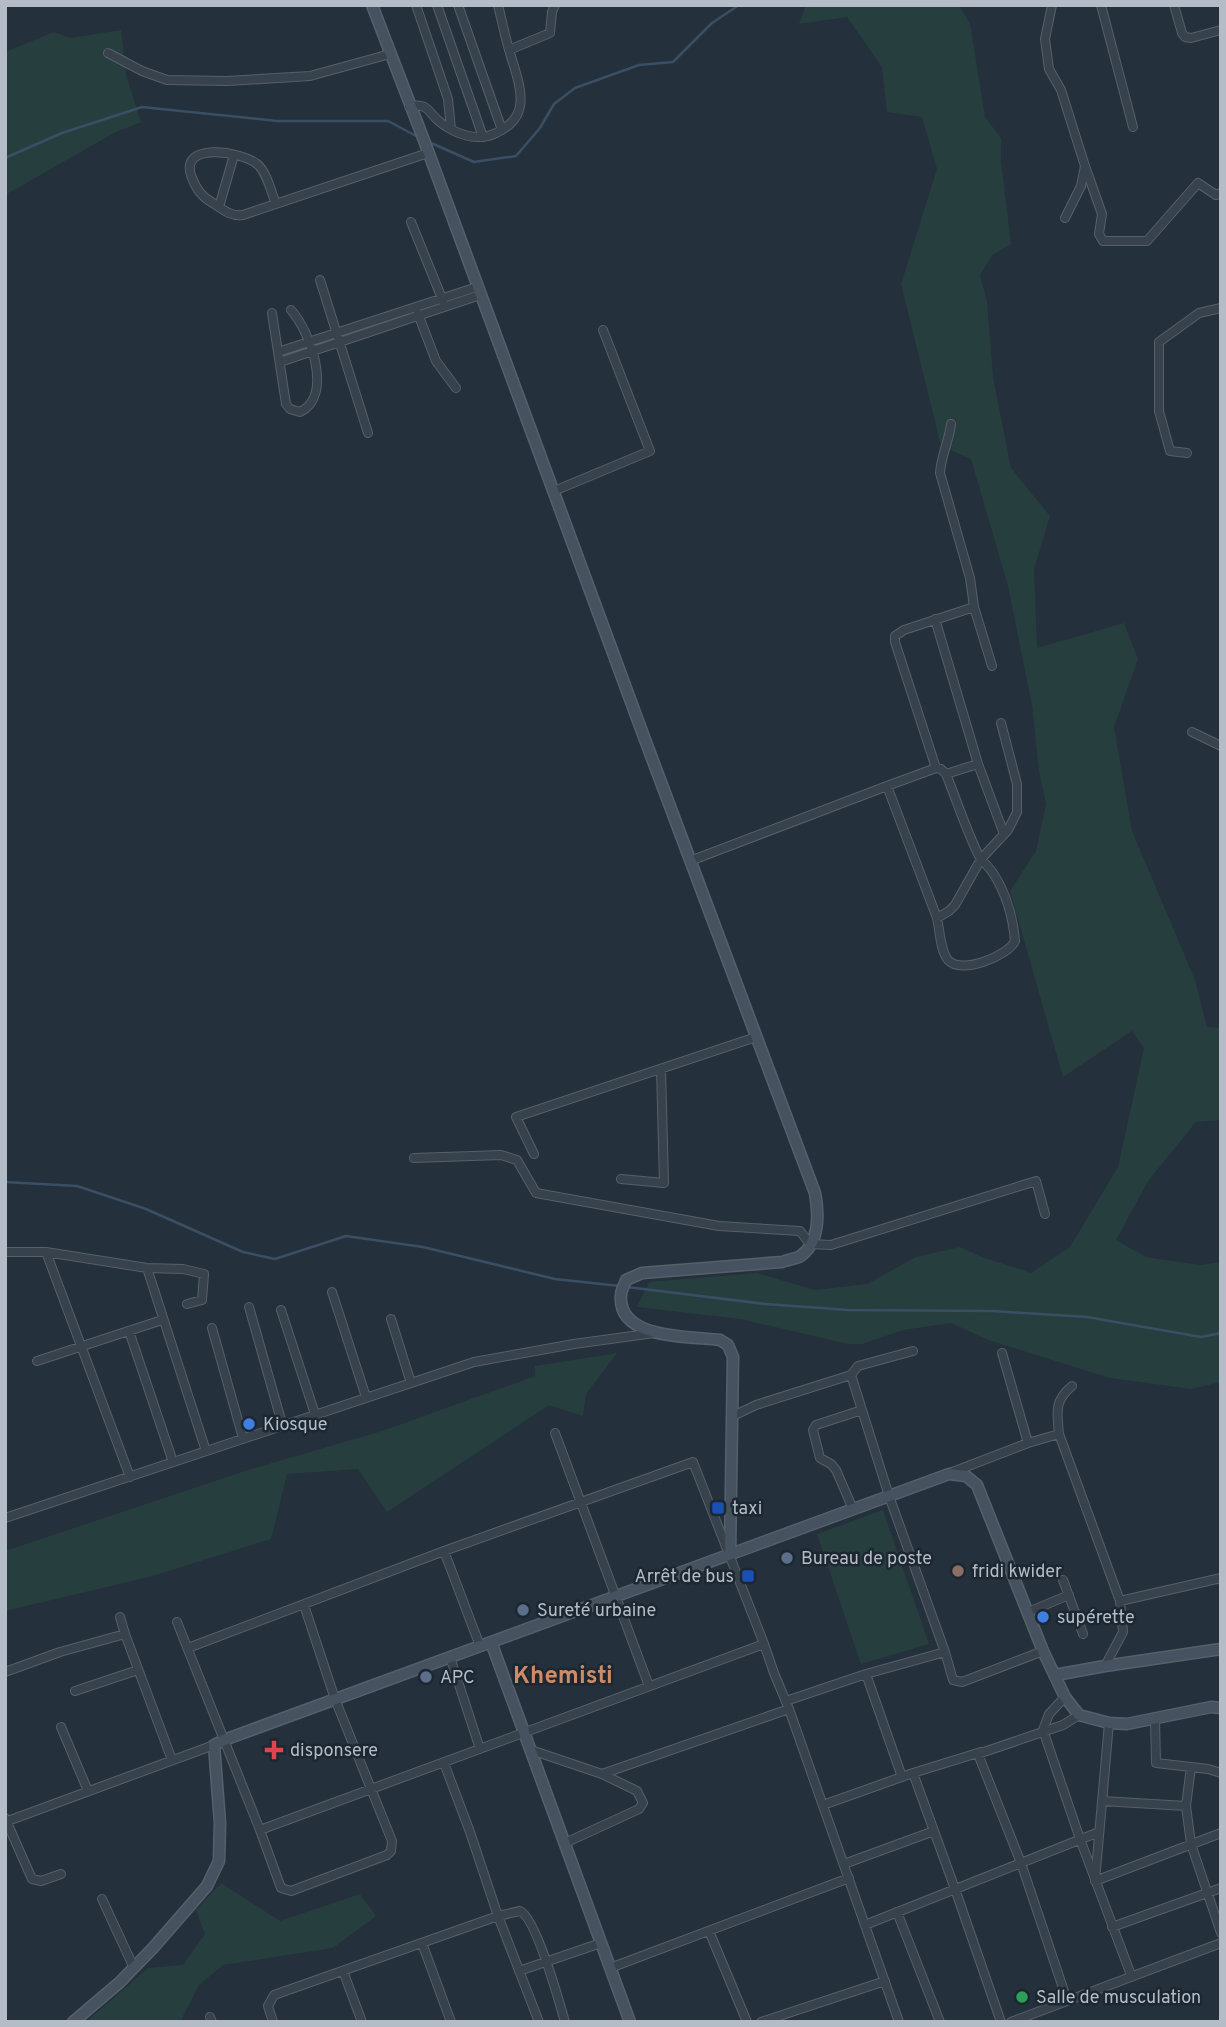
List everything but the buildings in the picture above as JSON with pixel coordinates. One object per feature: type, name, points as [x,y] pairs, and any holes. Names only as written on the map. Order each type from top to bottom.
[{"type":"street","points":[[372,5],[815,1193],[819,1213],[817,1224],[810,1244],[800,1256],[782,1262],[642,1273],[626,1280],[621,1295],[623,1311],[633,1324],[654,1333]]},
{"type":"street","points":[[416,5],[448,99],[451,129]]},
{"type":"street","points":[[437,5],[483,137]]},
{"type":"street","points":[[458,5],[502,130]]},
{"type":"street","points":[[409,106],[424,106],[439,122],[470,136],[483,137],[502,130],[514,120],[521,102],[519,85],[498,5]]},
{"type":"street","points":[[509,50],[550,33],[555,5]]},
{"type":"street","points":[[1052,5],[1045,39],[1049,69],[1060,90],[1102,214],[1099,234],[1103,242],[1147,241],[1198,183],[1216,195],[1221,193]]},
{"type":"street","points":[[1101,5],[1133,127]]},
{"type":"street","points":[[1174,5],[1185,37],[1191,38],[1221,30]]},
{"type":"street","points":[[108,53],[161,79],[227,81],[310,76],[390,54]]},
{"type":"street","points":[[276,204],[261,168],[249,159],[218,152],[202,153],[191,162],[190,174],[202,196],[238,216],[276,204],[427,148]]},
{"type":"street","points":[[219,207],[234,155]]},
{"type":"street","points":[[1065,218],[1082,186],[1085,166]]},
{"type":"street","points":[[411,222],[444,303]]},
{"type":"street","points":[[320,280],[368,433]]},
{"type":"street","points":[[280,362],[338,337],[478,291]]},
{"type":"street","points":[[1187,453],[1170,451],[1159,411],[1159,342],[1199,313],[1221,309]]},
{"type":"street","points":[[272,313],[286,404],[294,412],[304,411],[314,397],[318,380],[311,347],[291,310]]},
{"type":"street","points":[[417,312],[436,361],[456,388]]},
{"type":"street","points":[[554,491],[650,451],[603,330]]},
{"type":"street","points":[[278,352],[311,347]]},
{"type":"street","points":[[951,424],[940,462],[940,473],[992,666]]},
{"type":"street","points":[[936,768],[895,636],[935,619],[974,607]]},
{"type":"street","points":[[935,619],[978,764],[1004,834]]},
{"type":"street","points":[[937,918],[955,905],[981,859],[1004,834],[1017,812],[1017,784],[1002,723]]},
{"type":"street","points":[[1192,732],[1221,746]]},
{"type":"street","points":[[946,774],[978,764]]},
{"type":"street","points":[[690,861],[887,786],[936,768],[941,769],[946,774],[981,859],[1003,890],[1015,941],[1007,952],[965,967],[947,959],[937,918],[887,786]]},
{"type":"street","points":[[534,1154],[516,1117],[756,1037]]},
{"type":"street","points":[[621,1179],[664,1184],[661,1069]]},
{"type":"street","points":[[414,1158],[501,1155],[517,1160],[536,1193],[719,1226],[800,1231],[810,1244],[831,1245],[1037,1181],[1045,1214]]},
{"type":"street","points":[[5,1252],[46,1252],[147,1268],[183,1269],[204,1275],[202,1300],[187,1304]]},
{"type":"street","points":[[46,1252],[130,1477]]},
{"type":"street","points":[[147,1268],[206,1451]]},
{"type":"street","points":[[332,1292],[366,1398]]},
{"type":"street","points":[[249,1307],[283,1427]]},
{"type":"street","points":[[281,1310],[315,1414]]},
{"type":"street","points":[[391,1319],[411,1383]]},
{"type":"street","points":[[37,1361],[162,1320]]},
{"type":"street","points":[[212,1328],[243,1438]]},
{"type":"street","points":[[129,1331],[173,1462]]},
{"type":"street","points":[[5,1518],[474,1362],[654,1333],[720,1340],[728,1345],[733,1357],[730,1554]]},
{"type":"street","points":[[733,1416],[756,1405],[851,1375],[859,1366],[913,1351]]},
{"type":"street","points":[[1002,1353],[1028,1443]]},
{"type":"street","points":[[851,1375],[889,1496],[953,1680],[962,1682],[1043,1651]]},
{"type":"street","points":[[1072,1386],[1060,1396],[1057,1412],[1059,1434],[1120,1601],[1123,1632],[1105,1666]]},
{"type":"street","points":[[853,1509],[836,1470],[820,1458],[813,1430],[816,1425],[862,1410]]},
{"type":"street","points":[[555,1433],[649,1686]]},
{"type":"street","points":[[61,1874],[41,1881],[32,1879],[6,1821],[1028,1443],[1059,1434]]},
{"type":"street","points":[[188,1648],[444,1551],[693,1462],[788,1705],[899,2022]]},
{"type":"street","points":[[949,1474],[966,1476],[977,1485],[1043,1651],[1065,1697],[1079,1715],[1109,1723],[1127,1724],[1211,1707],[1221,1708]]},
{"type":"street","points":[[444,1551],[524,1732],[630,2022]]},
{"type":"street","points":[[1120,1601],[1221,1578]]},
{"type":"street","points":[[1063,1580],[1083,1634]]},
{"type":"street","points":[[1028,1612],[1069,1595]]},
{"type":"street","points":[[177,1622],[219,1742],[260,1830],[281,1888],[295,1890],[387,1855],[391,1851],[392,1841],[335,1699],[304,1605]]},
{"type":"street","points":[[120,1617],[172,1760]]},
{"type":"street","points":[[5,1672],[60,1652],[125,1634]]},
{"type":"street","points":[[260,1830],[764,1644]]},
{"type":"street","points":[[1055,1675],[1221,1649]]},
{"type":"street","points":[[602,1774],[866,1674],[945,1652]]},
{"type":"street","points":[[450,1657],[480,1749]]},
{"type":"street","points":[[75,1691],[138,1670]]},
{"type":"street","points":[[866,1674],[902,1777]]},
{"type":"street","points":[[1065,1697],[1049,1714],[1043,1730],[1130,1975]]},
{"type":"street","points":[[823,1805],[1063,1725],[1079,1715]]},
{"type":"street","points":[[1155,1718],[1156,1763],[1221,1773]]},
{"type":"street","points":[[1095,1881],[1109,1723]]},
{"type":"street","points":[[61,1727],[89,1791]]},
{"type":"street","points":[[73,2022],[134,1968],[207,1886],[219,1861],[219,1742]]},
{"type":"street","points":[[531,1750],[602,1774],[637,1791],[643,1803],[628,1816],[565,1843]]},
{"type":"street","points":[[984,1751],[978,1754],[1021,1863],[1067,2000]]},
{"type":"street","points":[[444,1763],[538,2022]]},
{"type":"street","points":[[1191,1767],[1186,1806],[1191,1844],[1221,1933]]},
{"type":"street","points":[[913,1773],[1000,2022]]},
{"type":"street","points":[[1102,1801],[1186,1806]]},
{"type":"street","points":[[844,1864],[934,1831]]},
{"type":"street","points":[[865,1925],[1099,1832]]},
{"type":"street","points":[[1095,1881],[1221,1833]]},
{"type":"street","points":[[610,1968],[849,1878]]},
{"type":"street","points":[[1112,1927],[1221,1888]]},
{"type":"street","points":[[102,1899],[134,1968]]},
{"type":"street","points":[[273,2022],[268,2006],[274,1995],[498,1916],[520,1911],[526,1914],[546,1962],[565,2022]]},
{"type":"street","points":[[897,1912],[940,2022]]},
{"type":"street","points":[[709,1931],[747,2022]]},
{"type":"street","points":[[422,1942],[451,2022]]},
{"type":"street","points":[[1011,2022],[1221,1942]]},
{"type":"street","points":[[519,1971],[601,1943]]},
{"type":"street","points":[[343,1970],[362,2022]]},
{"type":"street","points":[[761,2022],[885,1981]]},
{"type":"green space","points":[[806,5],[958,5],[970,23],[985,117],[1001,138],[1001,161],[1011,244],[992,255],[980,275],[987,301],[993,377],[1011,468],[1050,516],[1034,569],[1037,648],[1124,623],[1138,659],[1114,727],[1132,831],[1195,980],[1207,1027],[1221,1028],[1221,1120],[1196,1122],[1148,1181],[1116,1240],[1146,1257],[1200,1265],[1221,1262],[1221,1382],[1191,1389],[1110,1378],[988,1340],[951,1323],[903,1330],[862,1344],[848,1344],[740,1319],[637,1307],[649,1282],[757,1273],[815,1290],[867,1284],[916,1257],[960,1247],[1031,1273],[1070,1247],[1118,1167],[1144,1048],[1132,1031],[1063,1077],[1010,891],[1036,851],[1046,804],[1039,771],[1032,705],[1008,586],[971,459],[941,446],[901,284],[937,169],[922,117],[887,112],[882,67],[847,17],[799,24]]},
{"type":"green space","points":[[121,30],[126,75],[141,122],[114,133],[5,195],[5,52],[54,32],[70,38]]},
{"type":"green space","points":[[617,1353],[586,1394],[583,1416],[549,1405],[387,1512],[358,1469],[287,1474],[271,1539],[149,1577],[5,1611],[5,1551],[251,1469],[382,1431],[535,1376],[535,1366]]},
{"type":"green space","points":[[883,1510],[929,1644],[861,1664],[817,1534]]},
{"type":"green space","points":[[221,1883],[280,1921],[360,1894],[376,1916],[333,1948],[223,1965],[199,1985],[180,2022],[86,2022],[148,1968],[183,1965],[205,1934],[196,1910]]},
{"type":"waterway","points":[[431,143],[474,162],[516,156],[540,128],[554,104],[575,88],[639,65],[673,62],[712,23],[739,5]]},
{"type":"waterway","points":[[5,158],[62,133],[142,107],[277,121],[388,121],[418,137]]},
{"type":"waterway","points":[[5,1182],[77,1186],[146,1209],[243,1252],[275,1259],[346,1236],[423,1247],[555,1279],[620,1286]]},
{"type":"waterway","points":[[627,1287],[765,1304],[849,1310],[992,1311],[1087,1317],[1201,1337],[1221,1333]]},
{"type":"place","name":"Kiosque","points":[[249,1424]]},
{"type":"place","name":"taxi","points":[[718,1508]]},
{"type":"place","name":"Bureau de poste","points":[[787,1558]]},
{"type":"place","name":"fridi kwider","points":[[958,1571]]},
{"type":"place","name":"Arrêt de bus","points":[[748,1576]]},
{"type":"place","name":"Sureté urbaine","points":[[523,1610]]},
{"type":"place","name":"supérette","points":[[1043,1617]]},
{"type":"place","name":"APC","points":[[426,1677]]},
{"type":"place","name":"disponsere","points":[[274,1750]]},
{"type":"place","name":"Salle de musculation","points":[[1022,1997]]},
{"type":"district","name":"Khemisti","points":[[563,1675]]}]
